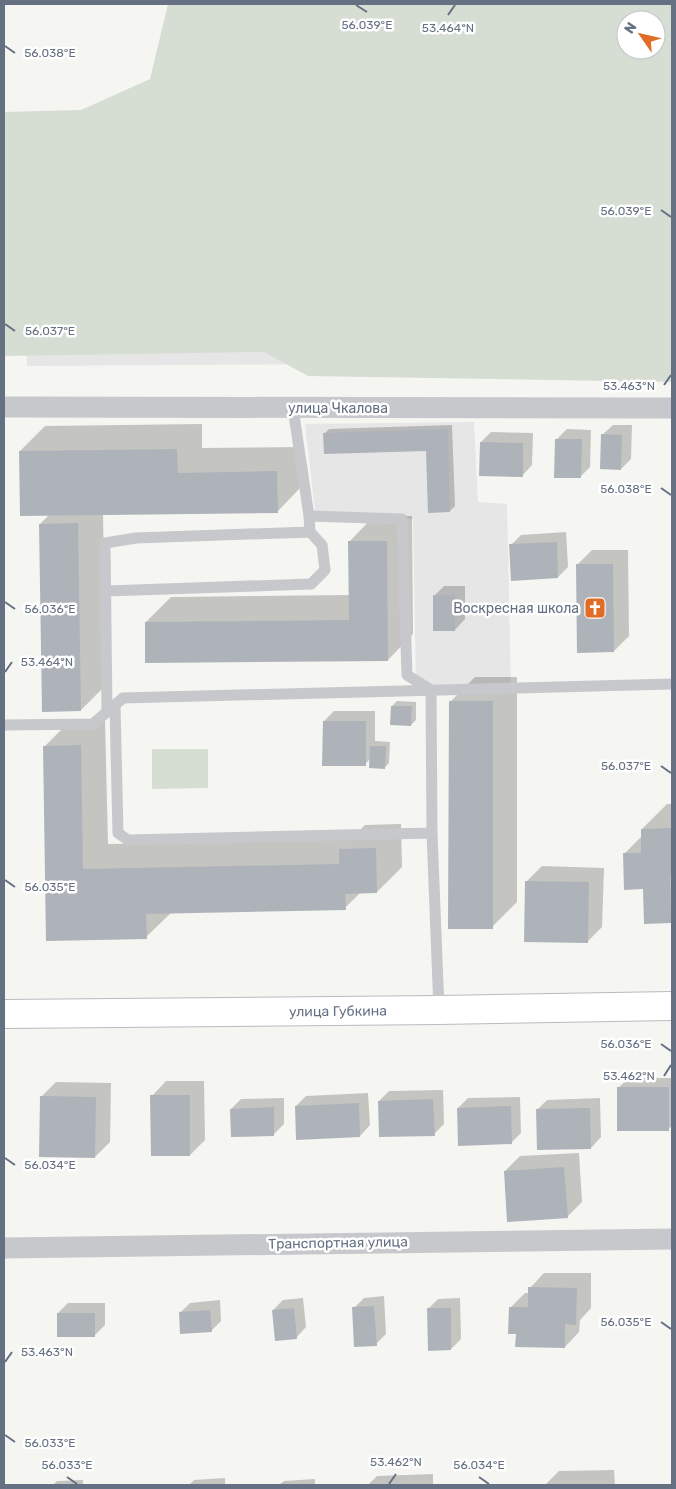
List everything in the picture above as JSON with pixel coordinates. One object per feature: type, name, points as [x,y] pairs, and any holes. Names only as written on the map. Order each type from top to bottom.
[{"type":"main road","name":"улица Губкина","points":[[4,1014],[672,1006]]},
{"type":"street","name":"улица Чкалова","points":[[4,407],[672,408]]},
{"type":"street","name":"Транспортная улица","points":[[4,1248],[672,1239]]},
{"type":"lane","points":[[106,591],[311,584],[325,570],[322,545],[310,532],[293,408]]},
{"type":"lane","points":[[309,516],[402,519],[407,675],[431,690]]},
{"type":"lane","points":[[310,532],[136,538],[105,543],[118,833],[128,840],[432,833]]},
{"type":"lane","points":[[4,725],[93,724],[123,698],[672,684]]},
{"type":"lane","points":[[431,690],[432,833],[439,1010]]},
{"type":"shaded area","points":[[168,4],[672,4],[672,382],[308,376],[264,352],[4,356],[4,112],[81,110],[150,79]]},
{"type":"shaded area","points":[[327,338],[326,364],[27,366],[27,340]]},
{"type":"shaded area","points":[[474,422],[478,502],[507,504],[511,689],[416,689],[413,519],[316,519],[305,424]]},
{"type":"shaded area","points":[[152,749],[208,749],[208,788],[152,789]]},
{"type":"building","points":[[448,429],[450,512],[428,513],[426,451],[324,454],[323,433]]},
{"type":"building","points":[[601,434],[622,435],[621,470],[600,469]]},
{"type":"building","points":[[555,439],[582,439],[581,478],[554,478]]},
{"type":"building","points":[[480,442],[523,443],[523,477],[479,476]]},
{"type":"building","points":[[177,449],[178,473],[277,471],[278,513],[20,516],[19,451]]},
{"type":"building","points":[[78,523],[81,711],[42,712],[39,524]]},
{"type":"building","points":[[348,541],[387,541],[388,661],[145,663],[145,622],[349,620]]},
{"type":"building","points":[[557,542],[558,578],[511,581],[509,544]]},
{"type":"building","name":"Воскресная школа","points":[[576,564],[613,564],[614,652],[577,653]]},
{"type":"building","points":[[433,595],[455,595],[455,631],[433,631]]},
{"type":"building","points":[[449,701],[493,701],[493,929],[448,929]]},
{"type":"building","points":[[391,706],[412,706],[411,726],[390,725]]},
{"type":"building","points":[[323,721],[366,721],[366,766],[322,766]]},
{"type":"building","points":[[81,745],[83,869],[339,864],[339,849],[376,848],[377,893],[345,894],[346,910],[146,914],[147,939],[46,941],[43,746]]},
{"type":"building","points":[[370,746],[386,746],[385,769],[369,768]]},
{"type":"building","points":[[672,828],[671,923],[644,924],[643,889],[624,890],[623,853],[641,853],[641,829]]},
{"type":"building","points":[[525,881],[589,882],[588,943],[524,942]]},
{"type":"building","points":[[617,1087],[669,1087],[669,1131],[617,1131]]},
{"type":"building","points":[[150,1095],[190,1095],[190,1156],[151,1156]]},
{"type":"building","points":[[40,1096],[96,1097],[95,1158],[39,1157]]},
{"type":"building","points":[[433,1099],[435,1136],[379,1137],[378,1101]]},
{"type":"building","points":[[359,1103],[360,1137],[296,1140],[295,1106]]},
{"type":"building","points":[[511,1106],[512,1144],[458,1146],[457,1108]]},
{"type":"building","points":[[274,1107],[274,1136],[231,1137],[230,1109]]},
{"type":"building","points":[[590,1108],[591,1149],[537,1150],[536,1109]]},
{"type":"building","points":[[564,1167],[568,1218],[507,1222],[504,1171]]},
{"type":"building","points":[[528,1287],[577,1288],[576,1325],[565,1324],[565,1348],[515,1347],[516,1334],[508,1334],[509,1307],[528,1307]]},
{"type":"building","points":[[374,1306],[377,1346],[354,1347],[352,1307]]},
{"type":"building","points":[[294,1308],[297,1339],[275,1341],[272,1310]]},
{"type":"building","points":[[427,1308],[451,1308],[451,1350],[428,1351]]},
{"type":"building","points":[[210,1310],[212,1332],[180,1334],[179,1312]]},
{"type":"building","points":[[57,1313],[95,1313],[95,1337],[57,1337]]},
{"type":"place","name":"Воскресная школа","points":[[595,608]]}]
